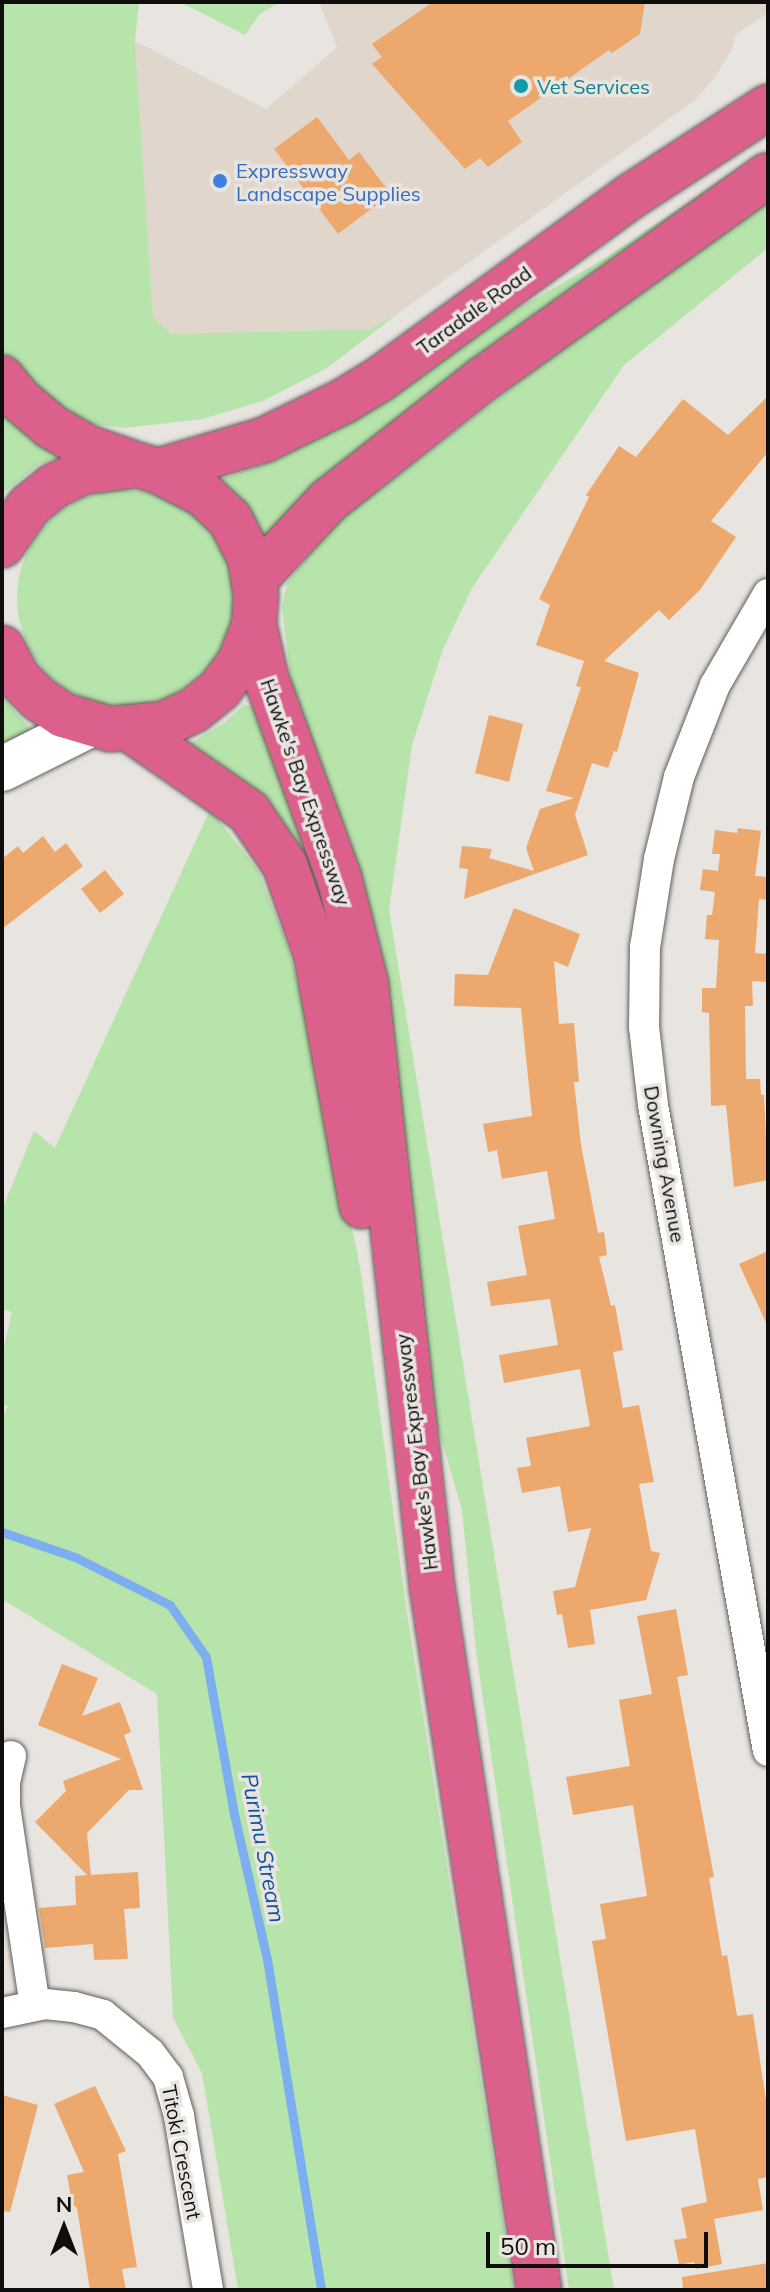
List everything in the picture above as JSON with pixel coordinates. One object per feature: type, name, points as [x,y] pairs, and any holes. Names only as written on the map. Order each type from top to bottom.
[{"type":"highway","name":"Taradale Road","points":[[2,545],[29,506],[54,486],[83,472],[148,468],[264,440],[344,401],[380,379],[628,198],[768,107]]},
{"type":"highway","points":[[255,579],[300,528],[483,379],[768,175]]},
{"type":"highway","points":[[2,378],[20,400],[52,427],[86,447],[148,468],[203,494],[240,533],[255,579],[254,625],[240,662],[220,689],[194,710],[164,724],[111,728]]},
{"type":"highway","name":"Hawke's Bay Expressway","points":[[254,625],[266,678],[339,877],[366,984],[432,1586],[539,2290]]},
{"type":"highway","name":"Hawke's Bay Expressway","points":[[2,648],[18,678],[39,699],[63,715],[111,728],[249,812],[285,865],[316,954],[354,1151],[415,1610],[514,2290]]},
{"type":"main road","points":[[2,769],[111,728]]},
{"type":"street","name":"Downing Avenue","points":[[768,594],[715,685],[679,777],[659,859],[645,947],[644,1027],[653,1105],[768,1751]]},
{"type":"street","points":[[11,1756],[5,1781],[5,1806],[35,2006]]},
{"type":"street","name":"Titoki Crescent","points":[[2,2013],[35,2006],[74,2007],[103,2015],[150,2053],[168,2077],[179,2116],[208,2290]]},
{"type":"shaded area","points":[[319,2],[768,2],[768,13],[735,35],[732,49],[715,77],[695,100],[400,312],[371,329],[171,334],[153,317],[135,41],[266,109],[337,47]]},
{"type":"green space","points":[[2,2],[139,2],[135,41],[153,317],[171,334],[371,329],[400,312],[327,368],[263,401],[202,419],[125,428],[92,424],[50,400],[2,353]]},
{"type":"green space","points":[[180,2],[279,2],[260,14],[245,35]]},
{"type":"green space","points":[[735,170],[740,174],[398,422],[291,508],[264,539],[218,480],[276,460],[352,420],[512,312],[607,257]]},
{"type":"green space","points":[[768,189],[768,248],[624,365],[472,588],[443,649],[412,745],[389,910],[614,2290],[569,2290],[476,1651],[462,1510],[432,1407],[292,689],[282,607],[287,583],[339,517],[377,492]]},
{"type":"green space","points":[[2,408],[66,455],[39,464],[2,494]]},
{"type":"green space","points":[[125,490],[166,498],[185,508],[201,522],[215,538],[225,557],[233,598],[225,639],[215,658],[201,674],[185,688],[166,698],[125,706],[84,698],[65,688],[49,674],[35,658],[25,639],[17,598],[25,557],[35,538],[49,522],[65,508],[84,498]]},
{"type":"green space","points":[[2,697],[30,728],[28,733],[2,749]]},
{"type":"green space","points":[[244,705],[252,707],[288,794],[337,934],[187,745],[224,723]]},
{"type":"green space","points":[[210,810],[258,870],[287,945],[319,1058],[361,1273],[407,1614],[514,2290],[238,2290],[202,2073],[173,2018],[157,1694],[2,1599],[2,1418],[8,1406],[2,1404],[2,1356],[12,1312],[2,1309],[2,1210],[34,1131],[55,1148]]},
{"type":"building","points":[[433,2],[645,2],[640,34],[612,53],[609,50],[508,121],[522,142],[488,167],[480,158],[465,169],[372,64],[382,57],[372,44]]},
{"type":"building","points":[[317,117],[349,160],[359,152],[391,194],[338,234],[274,149]]},
{"type":"building","points":[[768,396],[768,452],[711,521],[736,537],[700,590],[669,620],[659,610],[604,661],[639,673],[617,752],[614,751],[608,768],[592,763],[575,815],[588,855],[464,899],[468,869],[459,868],[462,846],[492,849],[489,858],[534,871],[526,848],[540,809],[574,798],[546,791],[581,687],[576,686],[584,661],[536,645],[550,605],[539,599],[589,497],[586,495],[619,446],[636,457],[683,399],[728,435]]},
{"type":"building","points":[[489,715],[523,724],[509,782],[475,773]]},
{"type":"building","points":[[738,828],[761,831],[755,876],[768,877],[768,900],[759,899],[755,953],[768,954],[768,982],[752,981],[753,1006],[745,1006],[746,1079],[760,1079],[761,1095],[764,1095],[768,1180],[734,1187],[726,1105],[711,1106],[709,1013],[702,1012],[702,988],[716,988],[719,940],[705,939],[707,915],[712,915],[715,892],[700,890],[703,869],[718,871],[720,854],[712,854],[715,830],[737,833]]},
{"type":"building","points":[[43,836],[55,852],[66,843],[83,866],[2,929],[2,859],[18,846],[23,853]]},
{"type":"building","points":[[105,870],[124,894],[100,913],[81,889]]},
{"type":"building","points":[[514,908],[580,934],[568,967],[554,961],[559,1024],[574,1023],[579,1082],[574,1082],[581,1145],[598,1233],[604,1232],[607,1255],[599,1257],[611,1306],[615,1305],[623,1350],[613,1352],[623,1408],[639,1405],[654,1482],[639,1484],[651,1551],[660,1553],[646,1600],[590,1610],[595,1644],[568,1648],[562,1614],[557,1615],[553,1591],[575,1587],[591,1528],[568,1532],[560,1486],[522,1493],[517,1468],[531,1466],[526,1438],[590,1426],[580,1369],[504,1383],[499,1355],[558,1345],[550,1299],[491,1306],[487,1282],[527,1275],[518,1226],[555,1219],[547,1171],[502,1179],[497,1150],[488,1152],[483,1124],[532,1116],[521,1008],[454,1006],[455,974],[488,975]]},
{"type":"building","points":[[768,1251],[768,1327],[739,1264]]},
{"type":"building","points":[[676,1609],[688,1675],[677,1677],[714,1877],[709,1878],[722,1956],[727,1955],[737,2016],[753,2014],[768,2114],[768,2177],[758,2179],[763,2210],[714,2219],[722,2264],[696,2269],[694,2262],[679,2265],[674,2240],[687,2238],[681,2208],[707,2202],[695,2129],[626,2141],[592,1941],[606,1939],[600,1904],[647,1896],[633,1805],[573,1815],[566,1777],[630,1766],[619,1700],[652,1694],[637,1616]]},
{"type":"building","points":[[62,1664],[98,1678],[82,1716],[120,1702],[131,1732],[124,1735],[143,1790],[129,1790],[87,1833],[91,1875],[138,1872],[140,1908],[124,1909],[128,1959],[94,1960],[93,1944],[45,1948],[39,1908],[76,1905],[75,1876],[87,1875],[35,1822],[66,1791],[63,1781],[121,1759],[38,1725]]},
{"type":"building","points":[[95,2086],[126,2151],[118,2154],[137,2267],[122,2269],[126,2290],[90,2290],[77,2208],[72,2204],[67,2175],[84,2172],[54,2104]]},
{"type":"building","points":[[2,2095],[38,2105],[10,2212],[2,2211]]},
{"type":"building","points":[[768,2263],[768,2290],[683,2290],[682,2277]]},
{"type":"waterway","name":"Purimu Stream","points":[[2,1532],[75,1557],[170,1605],[206,1657],[234,1814],[267,1959],[321,2290]]},
{"type":"place","name":"Vet Services","points":[[521,86]]},
{"type":"place","name":"Expressway Landscape Supplies","points":[[220,181]]}]
